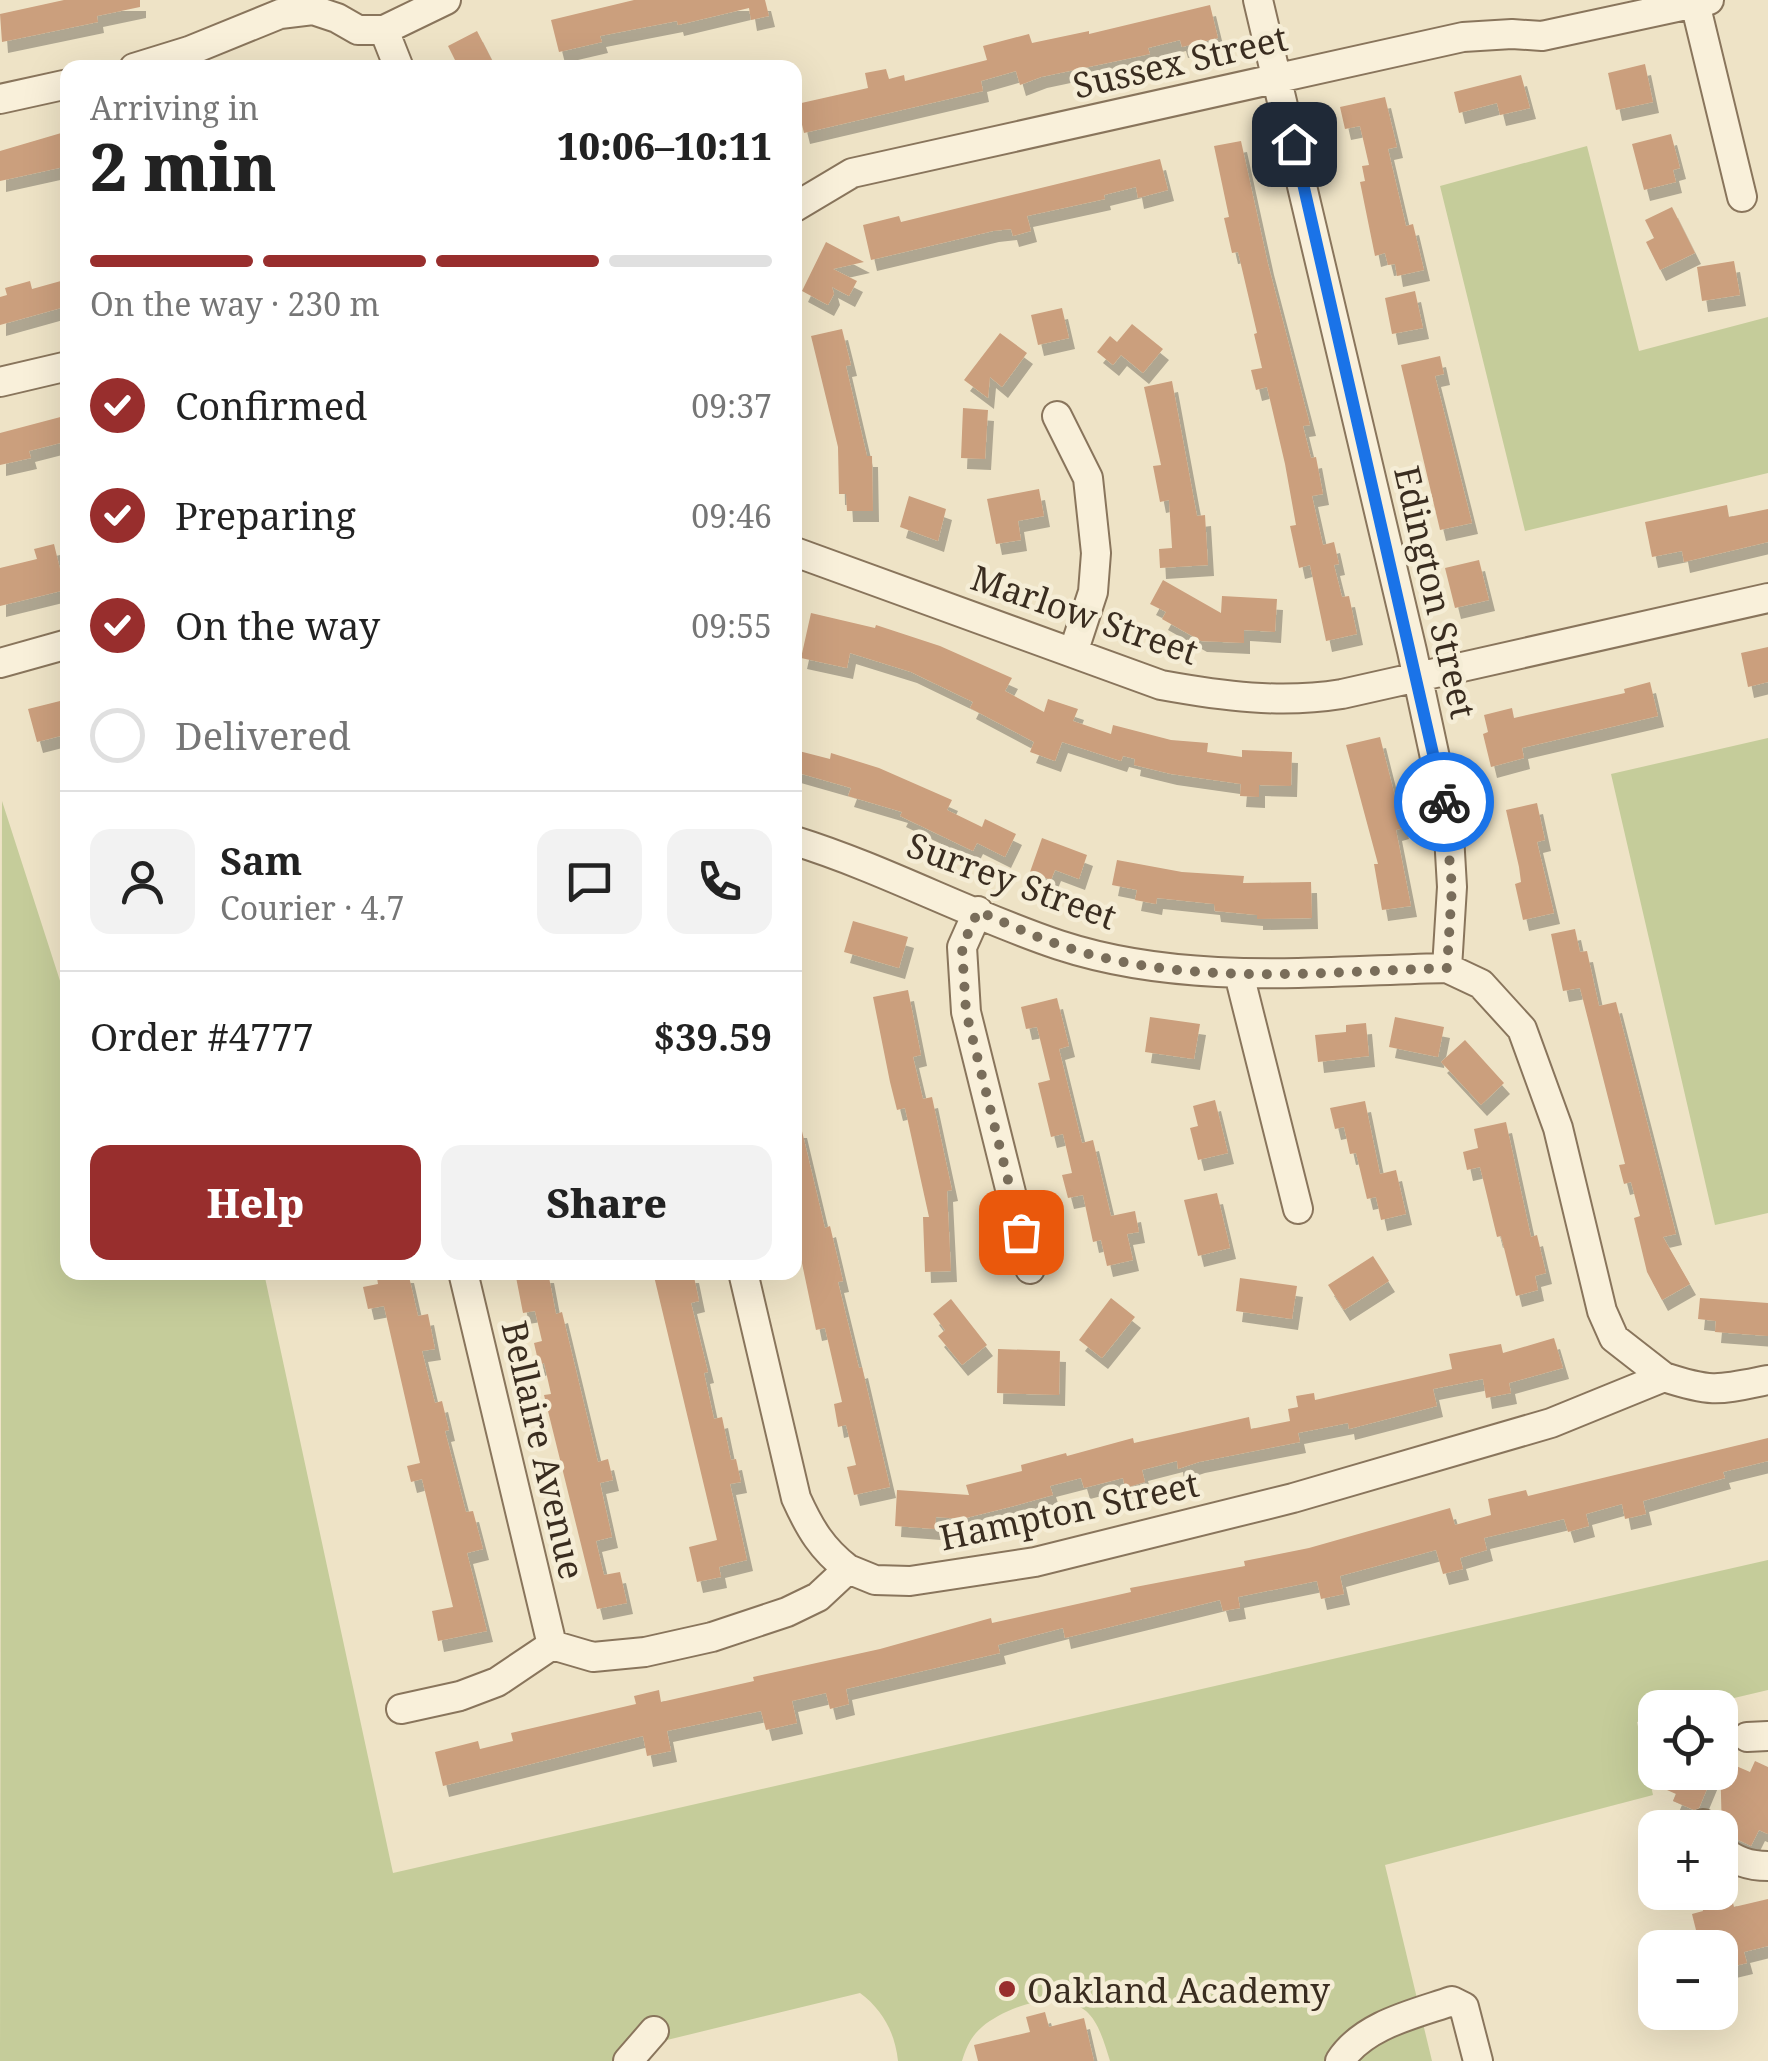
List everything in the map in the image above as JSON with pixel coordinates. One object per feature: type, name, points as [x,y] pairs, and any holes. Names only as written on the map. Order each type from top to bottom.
[{"type":"street","points":[[160,60],[280,14],[313,10],[358,30],[384,30],[446,0]]},
{"type":"street","name":"Edington Street","points":[[1258,0],[1448,818],[1452,887],[1447,968]]},
{"type":"street","points":[[1702,2],[1742,197]]},
{"type":"street","name":"Sussex Street","points":[[802,203],[852,173],[1278,77],[1463,37],[1542,36],[1702,2]]},
{"type":"street","points":[[384,30],[396,60]]},
{"type":"street","points":[[0,99],[60,86]]},
{"type":"street","points":[[0,382],[60,368]]},
{"type":"street","points":[[1057,416],[1088,478],[1096,552],[1093,592],[1073,653]]},
{"type":"street","name":"Marlow Street","points":[[802,555],[1161,684],[1218,696],[1268,700],[1311,699],[1768,598]]},
{"type":"street","points":[[0,663],[60,646]]},
{"type":"street","name":"Surrey Street","points":[[802,843],[1058,944],[1159,966],[1239,974],[1447,968]]},
{"type":"street","points":[[978,911],[962,947],[966,1012],[1030,1269]]},
{"type":"street","points":[[1447,968],[1481,984],[1522,1029],[1558,1128],[1602,1311],[1614,1338],[1664,1377],[1703,1390],[1768,1380]]},
{"type":"street","points":[[1239,974],[1298,1209]]},
{"type":"street","name":"Bellaire Avenue","points":[[466,1280],[552,1645]]},
{"type":"street","points":[[401,1709],[460,1696],[497,1682],[552,1645],[593,1656],[644,1652],[712,1637],[787,1612],[818,1597],[848,1569],[826,1552],[796,1498],[745,1280]]},
{"type":"street","name":"Hampton Street","points":[[848,1569],[874,1580],[910,1580],[1035,1562],[1293,1498],[1533,1429],[1664,1377]]},
{"type":"street","points":[[1738,1861],[1768,1866]]},
{"type":"street","points":[[1340,2061],[1347,2050],[1386,2023],[1452,2000],[1464,2008],[1478,2061]]},
{"type":"street","points":[[628,2061],[654,2031]]},
{"type":"green space","points":[[1587,146],[1639,351],[1768,317],[1768,473],[1525,531],[1440,186]]},
{"type":"green space","points":[[1768,738],[1768,1213],[1715,1225],[1611,774]]},
{"type":"green space","points":[[2,801],[60,981],[60,1280],[266,1280],[393,1873],[1768,1560],[1768,1690],[1738,1697],[1738,1690],[1638,1690],[1638,1790],[1652,1790],[1653,1795],[1385,1865],[1432,2061],[1110,2061],[1098,2027],[1086,2011],[1074,2004],[1047,2001],[1018,2007],[982,2027],[962,2061],[898,2061],[886,2023],[860,1993],[630,2049],[632,2061],[0,2061]]},
{"type":"building","points":[[64,0],[140,0],[140,7],[97,16],[98,22],[2,42],[0,14]]},
{"type":"building","points":[[634,0],[765,0],[769,16],[751,20],[749,8],[678,25],[677,21],[600,36],[602,42],[559,52],[551,20]]},
{"type":"building","points":[[1210,5],[1218,38],[1182,47],[1180,40],[1148,48],[1150,54],[1020,85],[1016,71],[981,81],[983,91],[804,133],[802,103],[868,88],[865,73],[886,69],[889,79],[904,75],[905,81],[987,60],[983,46],[1029,34],[1032,43],[1089,34]]},
{"type":"building","points":[[477,31],[492,60],[455,60],[448,46]]},
{"type":"building","points":[[1645,64],[1653,102],[1616,110],[1608,73]]},
{"type":"building","points":[[1521,75],[1530,108],[1500,115],[1497,103],[1459,113],[1454,92]]},
{"type":"building","points":[[1385,97],[1397,147],[1388,149],[1406,226],[1413,224],[1424,270],[1397,276],[1395,264],[1388,265],[1385,253],[1375,256],[1360,182],[1365,181],[1362,166],[1369,165],[1360,126],[1345,129],[1340,107]]},
{"type":"building","points":[[60,133],[60,168],[0,181],[0,151]]},
{"type":"building","points":[[1671,134],[1680,168],[1673,170],[1676,182],[1644,190],[1632,144]]},
{"type":"building","points":[[1241,141],[1310,425],[1303,426],[1311,458],[1316,457],[1323,494],[1312,496],[1323,545],[1334,542],[1339,564],[1334,565],[1342,597],[1349,596],[1357,634],[1326,641],[1310,565],[1299,568],[1290,526],[1296,525],[1267,387],[1256,390],[1251,370],[1262,368],[1254,334],[1257,333],[1238,252],[1232,253],[1224,218],[1229,217],[1214,146]]},
{"type":"building","points":[[1160,159],[1168,190],[1138,198],[1136,187],[1104,195],[1105,199],[1027,216],[1031,231],[1013,236],[1011,229],[993,231],[871,260],[863,225],[899,216],[901,222]]},
{"type":"building","points":[[1672,207],[1695,253],[1660,270],[1646,242],[1654,238],[1645,220]]},
{"type":"building","points":[[826,242],[864,262],[833,269],[857,281],[849,296],[832,287],[834,294],[828,305],[802,291]]},
{"type":"building","points":[[1734,261],[1740,295],[1702,301],[1697,267]]},
{"type":"building","points":[[30,281],[32,289],[60,281],[60,308],[0,325],[0,297],[7,295],[5,288]]},
{"type":"building","points":[[1415,291],[1423,328],[1392,334],[1385,298]]},
{"type":"building","points":[[1062,308],[1069,338],[1038,345],[1031,315]]},
{"type":"building","points":[[1132,324],[1163,349],[1143,373],[1121,355],[1113,365],[1097,352],[1110,336],[1117,342]]},
{"type":"building","points":[[842,329],[851,365],[846,366],[867,456],[872,456],[873,511],[847,511],[846,494],[839,494],[838,447],[811,336]]},
{"type":"building","points":[[1000,333],[1027,353],[1002,387],[990,377],[988,398],[964,380]]},
{"type":"building","points":[[1440,356],[1444,374],[1435,376],[1472,523],[1440,530],[1401,365]]},
{"type":"building","points":[[1172,381],[1197,516],[1205,515],[1208,565],[1160,568],[1159,549],[1172,548],[1169,500],[1160,502],[1153,466],[1161,465],[1144,387]]},
{"type":"building","points":[[963,408],[988,410],[985,459],[961,458]]},
{"type":"building","points":[[60,417],[60,443],[29,451],[31,458],[0,465],[0,433]]},
{"type":"building","points":[[1039,489],[1044,516],[1018,521],[1021,540],[996,544],[987,499]]},
{"type":"building","points":[[909,496],[946,509],[938,541],[900,527]]},
{"type":"building","points":[[1727,505],[1729,517],[1768,509],[1768,542],[1684,562],[1682,551],[1652,557],[1645,522]]},
{"type":"building","points":[[54,544],[60,591],[0,606],[0,568],[37,559],[34,549]]},
{"type":"building","points":[[1479,560],[1489,600],[1455,608],[1445,568]]},
{"type":"building","points":[[1163,580],[1221,613],[1222,596],[1277,599],[1275,632],[1244,630],[1244,643],[1201,641],[1162,619],[1166,612],[1150,604]]},
{"type":"building","points":[[811,613],[875,628],[876,625],[940,646],[1012,678],[1005,691],[1044,712],[1048,699],[1078,709],[1073,721],[1111,734],[1113,725],[1171,740],[1208,743],[1207,752],[1242,757],[1242,750],[1292,752],[1291,786],[1259,785],[1259,797],[1240,796],[1241,784],[1171,774],[1134,765],[1135,759],[1123,756],[1121,761],[1062,742],[1055,761],[1030,752],[1034,742],[970,708],[973,702],[911,672],[850,653],[847,668],[802,658]]},
{"type":"building","points":[[1768,647],[1768,682],[1748,687],[1741,653]]},
{"type":"building","points":[[1650,682],[1658,716],[1522,748],[1524,758],[1491,767],[1483,734],[1488,732],[1484,715],[1512,708],[1514,718],[1625,693],[1624,689]]},
{"type":"building","points":[[60,701],[60,736],[37,742],[28,709]]},
{"type":"building","points":[[1380,737],[1403,828],[1396,830],[1411,906],[1382,910],[1374,864],[1378,864],[1346,745]]},
{"type":"building","points":[[802,752],[830,759],[831,753],[879,768],[952,800],[947,810],[982,827],[985,819],[1016,834],[1005,857],[977,843],[973,851],[900,816],[902,812],[848,796],[851,788],[802,774]]},
{"type":"building","points":[[1537,803],[1545,840],[1537,842],[1554,913],[1523,920],[1515,884],[1521,882],[1519,867],[1506,810]]},
{"type":"building","points":[[1042,838],[1087,855],[1079,879],[1055,870],[1051,880],[1030,872]]},
{"type":"building","points":[[1117,860],[1182,872],[1244,876],[1243,883],[1311,882],[1312,918],[1257,919],[1257,915],[1215,911],[1214,904],[1157,898],[1156,904],[1135,900],[1137,890],[1112,885]]},
{"type":"building","points":[[853,921],[908,937],[899,968],[844,952]]},
{"type":"building","points":[[1575,929],[1580,952],[1587,951],[1599,1006],[1616,1002],[1676,1234],[1663,1237],[1690,1284],[1662,1300],[1647,1272],[1634,1218],[1640,1216],[1631,1182],[1624,1184],[1619,1165],[1625,1164],[1580,988],[1563,991],[1551,934]]},
{"type":"building","points":[[908,990],[921,1055],[913,1057],[923,1099],[932,1097],[952,1190],[947,1191],[951,1271],[925,1272],[923,1217],[929,1217],[905,1108],[897,1110],[873,997]]},
{"type":"building","points":[[1057,998],[1069,1046],[1059,1049],[1082,1143],[1093,1140],[1111,1216],[1135,1211],[1139,1232],[1127,1234],[1133,1260],[1107,1266],[1101,1240],[1093,1242],[1083,1195],[1068,1198],[1062,1175],[1072,1173],[1063,1134],[1051,1137],[1038,1083],[1050,1080],[1037,1027],[1026,1029],[1021,1007]]},
{"type":"building","points":[[1150,1017],[1200,1024],[1194,1059],[1145,1052]]},
{"type":"building","points":[[1395,1017],[1444,1027],[1438,1057],[1389,1047]]},
{"type":"building","points":[[1366,1023],[1369,1056],[1318,1062],[1315,1035],[1346,1032],[1346,1025]]},
{"type":"building","points":[[1465,1040],[1504,1083],[1481,1105],[1441,1062]]},
{"type":"building","points":[[1215,1100],[1228,1153],[1198,1160],[1190,1128],[1198,1126],[1193,1106]]},
{"type":"building","points":[[1365,1101],[1380,1174],[1396,1170],[1406,1214],[1381,1220],[1376,1197],[1367,1199],[1356,1153],[1350,1154],[1344,1127],[1335,1129],[1330,1108]]},
{"type":"building","points":[[1506,1122],[1531,1237],[1537,1235],[1546,1273],[1535,1276],[1538,1290],[1516,1296],[1480,1167],[1467,1170],[1463,1152],[1478,1148],[1474,1129]]},
{"type":"building","points":[[802,1131],[825,1228],[830,1226],[843,1281],[838,1282],[890,1487],[854,1495],[847,1467],[856,1465],[846,1425],[838,1427],[834,1404],[842,1402],[825,1328],[816,1330],[802,1263]]},
{"type":"building","points":[[1217,1193],[1230,1248],[1198,1256],[1184,1200]]},
{"type":"building","points":[[1373,1256],[1389,1281],[1344,1310],[1328,1285]]},
{"type":"building","points":[[1240,1278],[1297,1286],[1292,1319],[1236,1311]]},
{"type":"building","points":[[377,1280],[410,1280],[418,1316],[428,1314],[435,1349],[422,1351],[435,1403],[442,1401],[449,1430],[445,1431],[466,1512],[473,1511],[483,1549],[467,1553],[487,1631],[438,1641],[432,1611],[453,1607],[422,1479],[411,1482],[407,1466],[420,1463],[384,1306],[368,1309],[363,1287],[378,1284]]},
{"type":"building","points":[[517,1280],[550,1280],[556,1314],[562,1312],[598,1462],[608,1459],[613,1480],[600,1483],[612,1537],[596,1541],[604,1575],[620,1572],[627,1603],[597,1609],[544,1395],[551,1394],[544,1363],[539,1365],[534,1343],[542,1341],[535,1311],[523,1313]]},
{"type":"building","points":[[655,1280],[695,1280],[699,1301],[691,1303],[708,1372],[704,1373],[714,1419],[722,1417],[731,1460],[736,1459],[741,1482],[730,1484],[747,1560],[719,1567],[721,1577],[697,1582],[689,1547],[717,1540]]},
{"type":"building","points":[[1111,1298],[1135,1317],[1102,1358],[1079,1340]]},
{"type":"building","points":[[1700,1298],[1768,1303],[1768,1336],[1715,1332],[1716,1321],[1698,1319]]},
{"type":"building","points":[[951,1299],[987,1345],[962,1365],[938,1336],[945,1330],[933,1314]]},
{"type":"building","points":[[1554,1338],[1563,1368],[1509,1383],[1511,1393],[1486,1398],[1483,1379],[1433,1389],[1437,1406],[1349,1429],[1348,1423],[1298,1433],[1300,1442],[1178,1469],[1177,1461],[1142,1470],[1145,1482],[1125,1488],[1123,1478],[1084,1488],[1081,1478],[1050,1486],[1053,1495],[1014,1506],[962,1519],[936,1517],[935,1529],[895,1526],[897,1490],[969,1495],[966,1485],[1022,1471],[1021,1465],[1066,1453],[1067,1456],[1133,1438],[1134,1443],[1249,1417],[1251,1429],[1290,1421],[1288,1409],[1298,1407],[1296,1396],[1314,1393],[1315,1400],[1452,1369],[1449,1354],[1501,1344],[1503,1353]]},
{"type":"building","points":[[998,1349],[1060,1351],[1059,1395],[997,1393]]},
{"type":"building","points":[[1768,1438],[1768,1461],[1723,1472],[1725,1478],[1643,1501],[1646,1514],[1625,1519],[1622,1504],[1586,1514],[1589,1526],[1568,1532],[1564,1519],[1484,1538],[1487,1550],[1460,1558],[1463,1569],[1443,1574],[1436,1550],[1340,1576],[1344,1594],[1321,1599],[1317,1581],[1238,1597],[1240,1608],[1223,1611],[1220,1600],[1065,1638],[1063,1628],[998,1645],[1000,1653],[846,1689],[849,1704],[830,1709],[826,1693],[792,1701],[797,1723],[766,1730],[761,1711],[667,1731],[671,1751],[647,1756],[643,1736],[443,1786],[435,1752],[478,1741],[480,1749],[513,1741],[511,1733],[636,1704],[634,1696],[659,1690],[661,1702],[754,1681],[753,1677],[880,1649],[991,1618],[992,1623],[1131,1592],[1130,1588],[1245,1566],[1244,1561],[1309,1548],[1450,1508],[1455,1525],[1491,1515],[1488,1499],[1526,1490],[1528,1496]]},
{"type":"building","points":[[1755,1761],[1768,1767],[1768,1834],[1759,1830],[1751,1846],[1738,1840],[1738,1810],[1721,1810],[1721,1790],[1738,1790],[1738,1767],[1750,1772]]},
{"type":"building","points":[[1667,1790],[1706,1790],[1699,1808],[1694,1810],[1673,1801],[1676,1794]]},
{"type":"building","points":[[1768,1899],[1768,1946],[1744,1952],[1747,1963],[1738,1965],[1738,1930],[1696,1930],[1692,1914],[1738,1910],[1738,1906]]},
{"type":"building","points":[[1045,2012],[1049,2027],[1084,2018],[1094,2061],[978,2061],[974,2045],[1030,2032],[1026,2017]]},
{"type":"way so far","points":[[1021,1232],[966,1012],[962,947],[978,911],[1058,944],[1173,968],[1239,974],[1447,968],[1452,887],[1444,802]]},
{"type":"place","name":"Oakland Academy","points":[[1007,1989]]},
{"type":"route","points":[[1294,144],[1444,802]]}]
